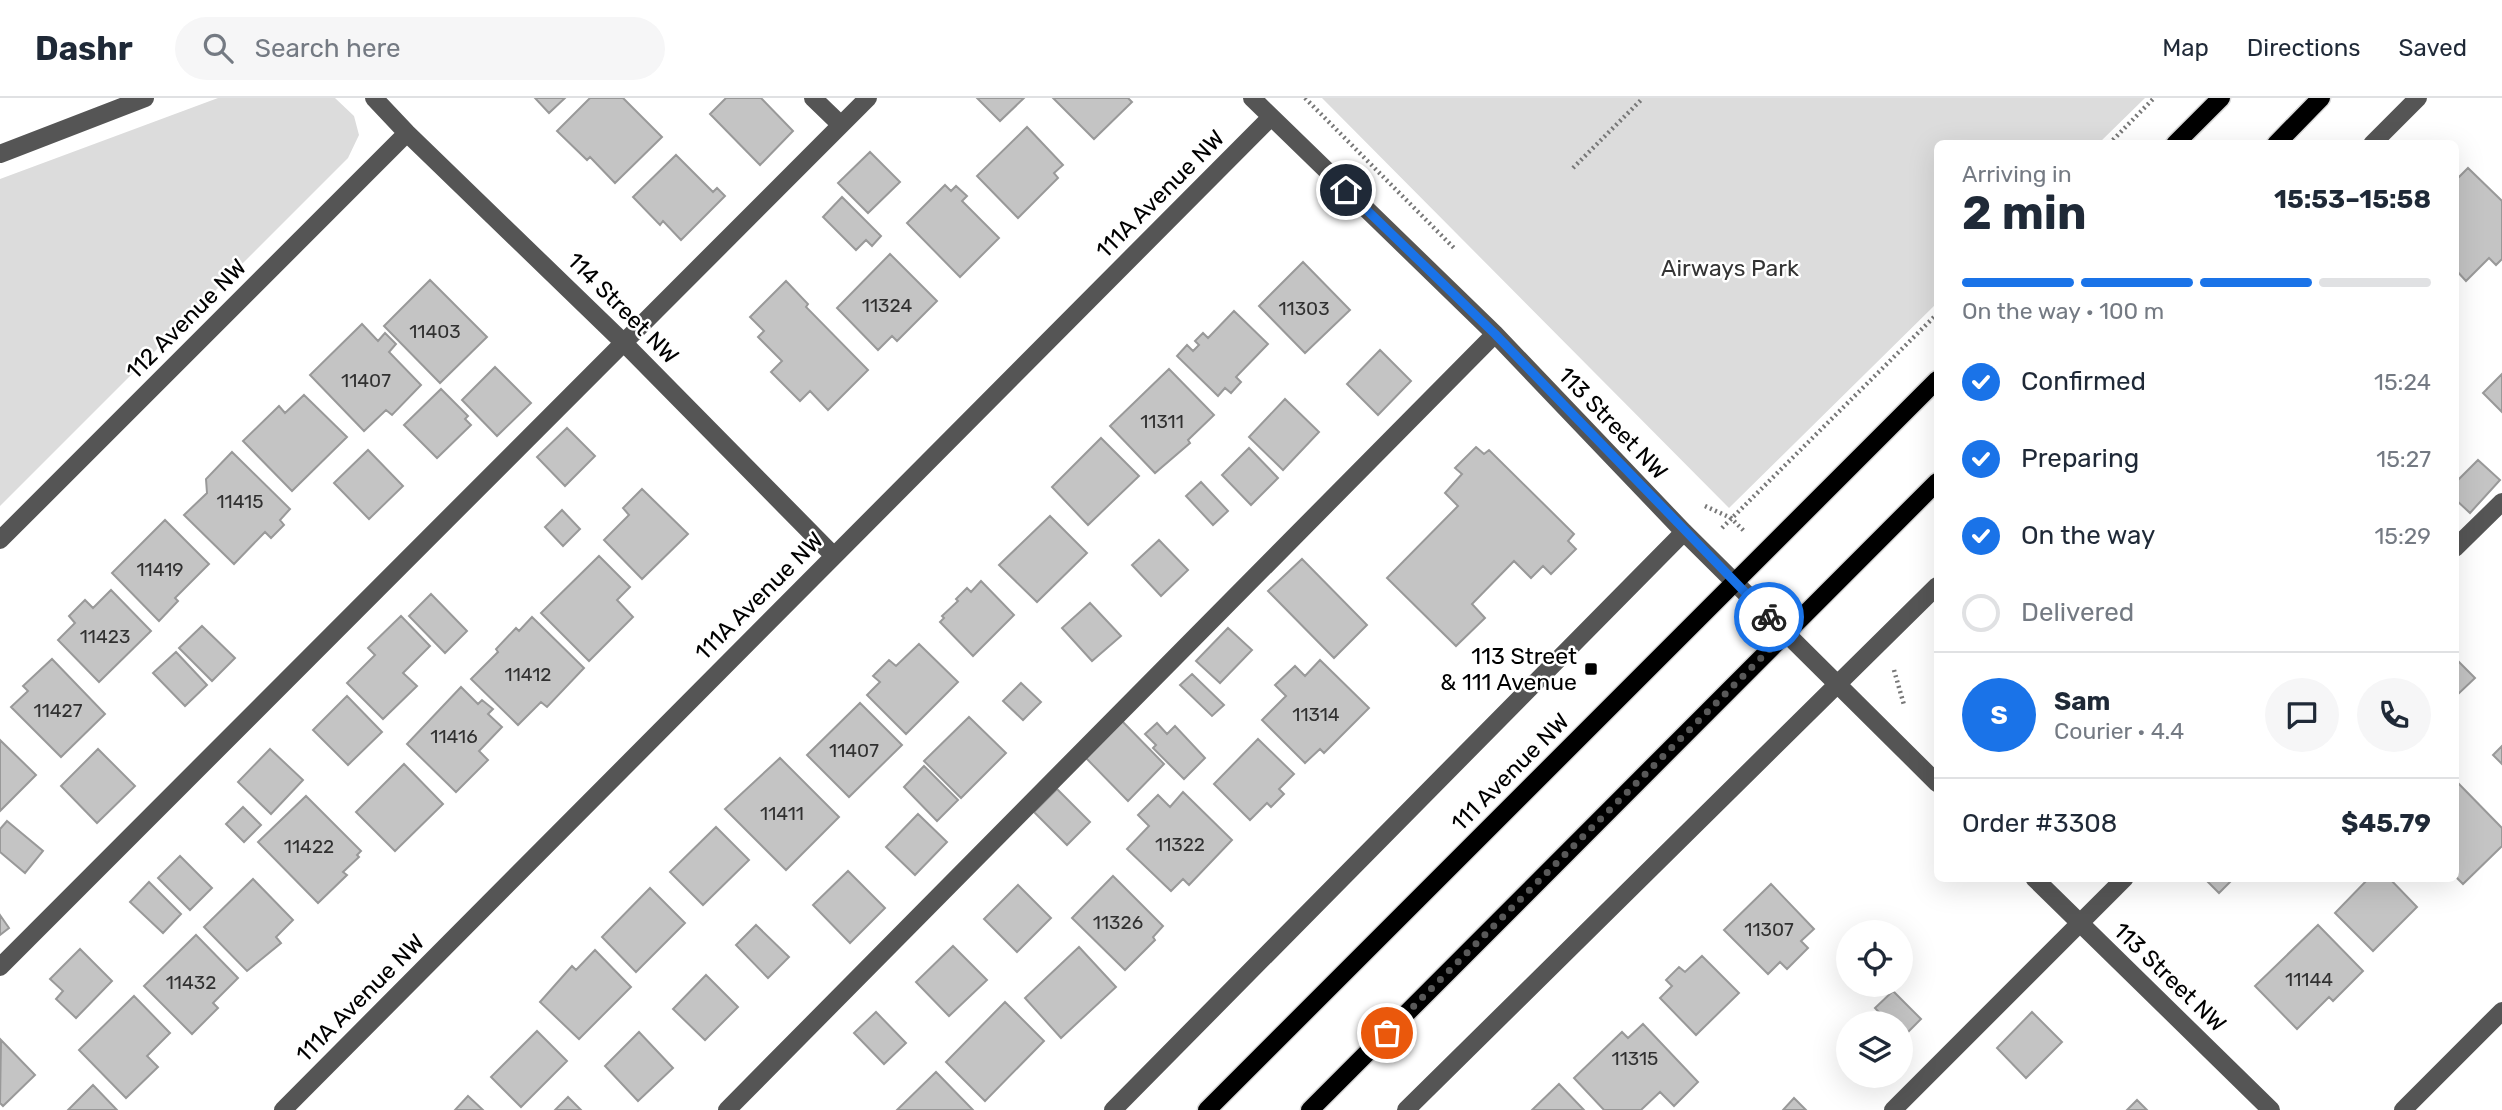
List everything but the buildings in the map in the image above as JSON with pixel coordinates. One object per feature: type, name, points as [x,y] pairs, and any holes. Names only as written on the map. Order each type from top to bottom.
[{"type":"main road","points":[[2179,140],[2221,98]]},
{"type":"main road","points":[[2280,140],[2321,98]]},
{"type":"main road","name":"111 Avenue NW","points":[[1207,1110],[1934,383]]},
{"type":"main road","points":[[1310,1110],[1934,485]]},
{"type":"street","points":[[0,153],[145,98]]},
{"type":"street","name":"114 Street NW","points":[[374,98],[624,342],[834,556]]},
{"type":"street","points":[[813,98],[841,125]]},
{"type":"street","points":[[0,967],[868,98]]},
{"type":"street","name":"113 Street NW","points":[[1252,98],[1495,334],[1684,532],[1934,780]]},
{"type":"street","points":[[2376,140],[2418,98]]},
{"type":"street","name":"111A Avenue NW","points":[[283,1110],[1271,117]]},
{"type":"street","name":"112 Avenue NW","points":[[0,540],[407,133]]},
{"type":"street","points":[[727,1110],[1495,334]]},
{"type":"street","points":[[2459,544],[2502,502]]},
{"type":"street","name":"111 Avenue NW","points":[[1113,1110],[1684,532]]},
{"type":"street","points":[[1406,1110],[1934,589]]},
{"type":"street","name":"113 Street NW","points":[[2038,882],[2271,1110]]},
{"type":"street","points":[[1893,1110],[2121,882]]},
{"type":"street","points":[[2403,1110],[2502,1011]]},
{"type":"path","points":[[1573,168],[1643,98]]},
{"type":"path","points":[[2113,140],[2154,98]]},
{"type":"path","points":[[1731,518],[1934,317]]},
{"type":"path","points":[[1893,668],[1902,703],[1911,712]]},
{"type":"green space","points":[[218,98],[335,98],[354,116],[359,135],[348,158],[0,506],[0,179]]},
{"type":"green space","name":"Airways Park","points":[[1322,98],[2145,98],[2102,140],[1934,140],[1934,306],[1729,508]]},
{"type":"way so far","points":[[1387,1033],[1785,634],[1769,617]]},
{"type":"place","name":"113 Street & 111 Avenue","points":[[1591,669]]},
{"type":"route","points":[[1346,190],[1495,334],[1769,617]]}]
